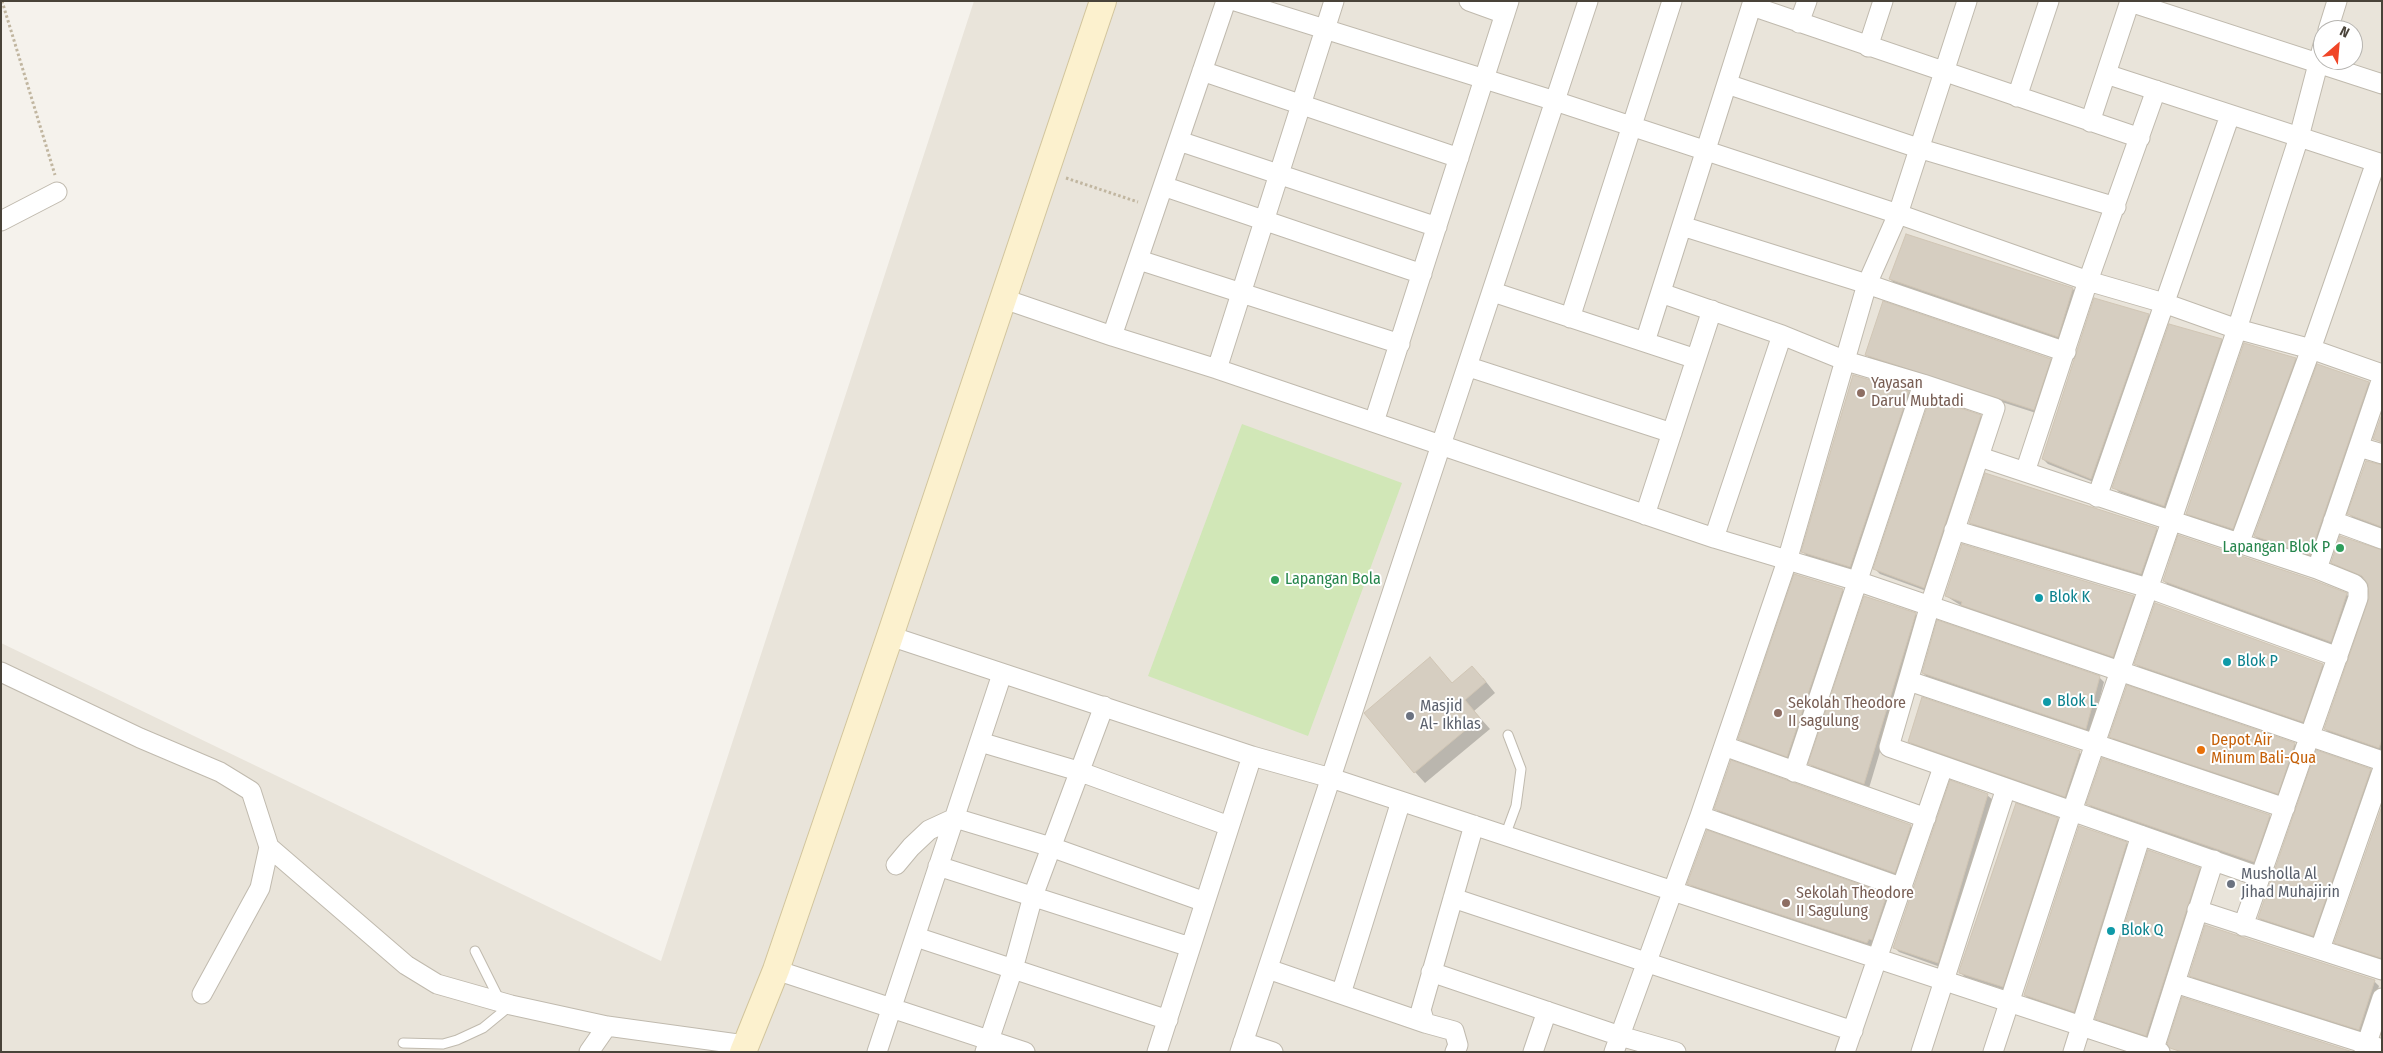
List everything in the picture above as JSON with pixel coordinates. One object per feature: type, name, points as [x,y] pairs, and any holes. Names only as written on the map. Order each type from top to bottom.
[{"type":"street","points":[[269,847],[406,965],[437,984],[505,1003],[608,1026],[744,1048],[776,970],[1103,1]]},
{"type":"street","points":[[1112,336],[1226,1]]},
{"type":"street","points":[[1235,1],[1555,101],[1898,214],[2088,282],[2164,304],[2238,329],[2311,349],[2382,374]]},
{"type":"street","points":[[1217,369],[1334,1]]},
{"type":"street","points":[[1374,422],[1507,8],[1469,1]]},
{"type":"street","points":[[1273,1052],[1242,1047],[1469,367],[1588,1]]},
{"type":"street","points":[[1570,318],[1672,1]]},
{"type":"street","points":[[1800,23],[1807,1]]},
{"type":"street","points":[[1868,47],[1883,1]]},
{"type":"street","points":[[1617,1044],[1700,816],[1787,561],[1867,284],[1898,214],[1942,72],[1967,1]]},
{"type":"street","points":[[2017,97],[2048,1]]},
{"type":"street","points":[[2331,20],[2337,1]]},
{"type":"street","points":[[2090,122],[2130,2],[2313,62]]},
{"type":"street","points":[[1645,342],[1752,4],[1868,47],[2140,138]]},
{"type":"street","points":[[1993,1052],[2119,670],[2173,522],[2238,329],[2298,137],[2315,70]]},
{"type":"street","points":[[2339,70],[2382,84]]},
{"type":"street","points":[[1202,71],[1459,158]]},
{"type":"street","points":[[2106,74],[2379,163],[2239,544]]},
{"type":"street","points":[[1727,84],[1918,148],[2116,207]]},
{"type":"street","points":[[2025,472],[2088,282],[2156,90]]},
{"type":"street","points":[[2097,497],[2230,114]]},
{"type":"street","points":[[1179,141],[1437,227]]},
{"type":"street","points":[[1164,186],[1422,274]]},
{"type":"street","points":[[1,221],[57,192]]},
{"type":"street","points":[[1682,226],[1867,284],[2066,352]]},
{"type":"street","points":[[1138,260],[1400,344]]},
{"type":"street","points":[[1493,292],[1696,358]]},
{"type":"street","points":[[1661,293],[1782,334],[1846,361],[1994,408],[1980,457],[1930,605],[1889,747],[2260,877]]},
{"type":"street","points":[[1004,299],[1443,445],[1714,538],[1857,580],[2382,761]]},
{"type":"street","points":[[1645,515],[1712,310]]},
{"type":"street","points":[[1714,538],[1782,334]]},
{"type":"street","points":[[1469,367],[1672,433]]},
{"type":"street","points":[[2317,569],[2382,378]]},
{"type":"street","points":[[1794,772],[1923,384]]},
{"type":"street","points":[[2359,447],[2382,454]]},
{"type":"street","points":[[1980,457],[2317,569],[2354,584],[2358,588],[2358,598],[2338,657],[2242,926]]},
{"type":"street","points":[[2333,522],[2382,539]]},
{"type":"street","points":[[1954,530],[2148,588],[2338,657]]},
{"type":"street","points":[[890,636],[1252,756],[1331,778],[1879,957],[2155,1051],[2174,983],[2214,860]]},
{"type":"street","points":[[1,672],[140,738],[220,772],[251,791],[269,847],[260,888],[202,994]]},
{"type":"street","points":[[877,1052],[1002,674]]},
{"type":"street","points":[[1909,681],[2285,808]]},
{"type":"street","points":[[987,1046],[1013,969],[1033,896],[1078,771],[1104,706]]},
{"type":"street","points":[[980,742],[1078,771],[1229,826]]},
{"type":"street","points":[[1724,746],[1926,818]]},
{"type":"street","points":[[1157,1052],[1252,756]]},
{"type":"street","points":[[1845,1052],[1943,767]]},
{"type":"street","points":[[2320,949],[2382,770]]},
{"type":"street","points":[[1920,1052],[2006,788]]},
{"type":"street","points":[[1341,994],[1400,801]]},
{"type":"street","points":[[1700,816],[1902,888]]},
{"type":"street","points":[[896,866],[911,847],[929,830],[955,818],[1051,847],[1205,902]]},
{"type":"street","points":[[1425,1023],[1421,1010],[1474,825]]},
{"type":"street","points":[[2073,1052],[2141,835]]},
{"type":"street","points":[[938,866],[1190,947]]},
{"type":"street","points":[[1453,898],[1853,1031]]},
{"type":"street","points":[[2198,910],[2242,926],[2382,970]]},
{"type":"street","points":[[916,937],[1168,1020]]},
{"type":"street","points":[[1268,969],[1425,1023],[1454,1031],[1458,1045],[1456,1052]]},
{"type":"street","points":[[776,970],[891,1008],[987,1046],[1025,1052]]},
{"type":"street","points":[[1431,972],[1546,1011],[1617,1044],[1676,1052]]},
{"type":"street","points":[[2174,983],[2371,1048],[2382,998]]},
{"type":"street","points":[[1533,1052],[1546,1011]]},
{"type":"street","points":[[589,1052],[608,1026]]},
{"type":"lane","points":[[1506,836],[1516,806],[1521,769],[1508,735]]},
{"type":"lane","points":[[402,1043],[443,1044],[457,1040],[483,1028],[505,1003],[475,951]]},
{"type":"path","points":[[2,1],[58,186],[57,192]]},
{"type":"path","points":[[1046,171],[1156,208]]},
{"type":"shaded area","points":[[974,1],[2382,1],[2382,1052],[1,1052],[1,643],[661,961]]},
{"type":"green space","name":"Lapangan Bola","points":[[1242,424],[1402,483],[1308,736],[1148,676]]},
{"type":"building","points":[[1906,234],[2073,288],[2058,337],[1889,279]]},
{"type":"building","points":[[2094,298],[2149,314],[2091,479],[2042,459]]},
{"type":"building","points":[[1883,301],[2051,359],[2034,410],[1865,355]]},
{"type":"building","points":[[2169,324],[2222,339],[2164,506],[2112,488]]},
{"type":"building","points":[[2244,343],[2296,358],[2233,529],[2186,514]]},
{"type":"building","points":[[2317,364],[2369,382],[2310,555],[2254,536]]},
{"type":"building","points":[[1853,375],[1909,391],[1850,567],[1801,552]]},
{"type":"building","points":[[1930,398],[1981,415],[1924,588],[1873,569]]},
{"type":"building","points":[[2382,414],[2382,442],[2373,439]]},
{"type":"building","points":[[2366,461],[2382,465],[2382,527],[2347,514]]},
{"type":"building","name":"Blok K","points":[[1985,473],[2157,528],[2141,574],[1969,523]]},
{"type":"building","name":"Blok P","points":[[2178,535],[2347,593],[2331,642],[2163,581]]},
{"type":"building","points":[[2340,536],[2382,550],[2382,740],[2379,748],[2324,729],[2369,598],[2368,584],[2362,576],[2331,563]]},
{"type":"building","name":"Blok K","points":[[1962,544],[2134,596],[2113,657],[1961,605],[1962,602],[1945,596]]},
{"type":"building","points":[[1794,574],[1843,589],[1787,757],[1738,739]]},
{"type":"building","points":[[1864,596],[1916,613],[1864,784],[1808,764]]},
{"type":"building","name":"Blok P","points":[[2155,603],[2323,664],[2303,722],[2134,664]]},
{"type":"building","name":"Blok L","points":[[1937,620],[2100,676],[2086,729],[1922,673]]},
{"type":"building","points":[[1430,657],[1452,683],[1472,666],[1486,682],[1465,700],[1480,718],[1414,773],[1364,713]]},
{"type":"building","points":[[2127,685],[2295,743],[2278,794],[2109,737]]},
{"type":"building","name":"Blok L","points":[[1922,697],[2080,751],[2065,797],[1908,742]]},
{"type":"building","points":[[2316,750],[2371,769],[2313,936],[2258,918]]},
{"type":"building","points":[[2102,758],[2270,815],[2254,862],[2086,804]]},
{"type":"building","points":[[1731,760],[1911,825],[1895,873],[1714,809]]},
{"type":"building","points":[[1950,780],[1988,794],[1938,963],[1893,948]]},
{"type":"building","points":[[2016,803],[2058,818],[2003,987],[1959,973],[1959,971]]},
{"type":"building","points":[[2382,806],[2382,957],[2381,958],[2334,943]]},
{"type":"building","points":[[2079,826],[2127,842],[2074,1012],[2024,995]]},
{"type":"building","points":[[1707,830],[1887,894],[1872,940],[1869,939],[1867,943],[1687,884]]},
{"type":"building","points":[[2148,850],[2200,868],[2146,1036],[2095,1019]]},
{"type":"building","points":[[2205,925],[2375,980],[2359,1030],[2189,976]]},
{"type":"building","points":[[2182,997],[2353,1052],[2182,1052],[2170,1048],[2167,1044]]},
{"type":"place","name":"Yayasan Darul Mubtadi","points":[[1861,393]]},
{"type":"place","name":"Lapangan Blok P","points":[[2340,548]]},
{"type":"place","name":"Lapangan Bola","points":[[1275,580]]},
{"type":"place","name":"Blok K","points":[[2039,598]]},
{"type":"place","name":"Blok P","points":[[2227,662]]},
{"type":"place","name":"Blok L","points":[[2047,702]]},
{"type":"place","name":"Sekolah Theodore II sagulung","points":[[1778,713]]},
{"type":"place","name":"Masjid Al- Ikhlas","points":[[1410,716]]},
{"type":"place","name":"Depot Air Minum Bali-Qua","points":[[2201,750]]},
{"type":"place","name":"Musholla Al Jihad Muhajirin","points":[[2231,884]]},
{"type":"place","name":"Sekolah Theodore II Sagulung","points":[[1786,903]]},
{"type":"place","name":"Blok Q","points":[[2111,931]]}]
